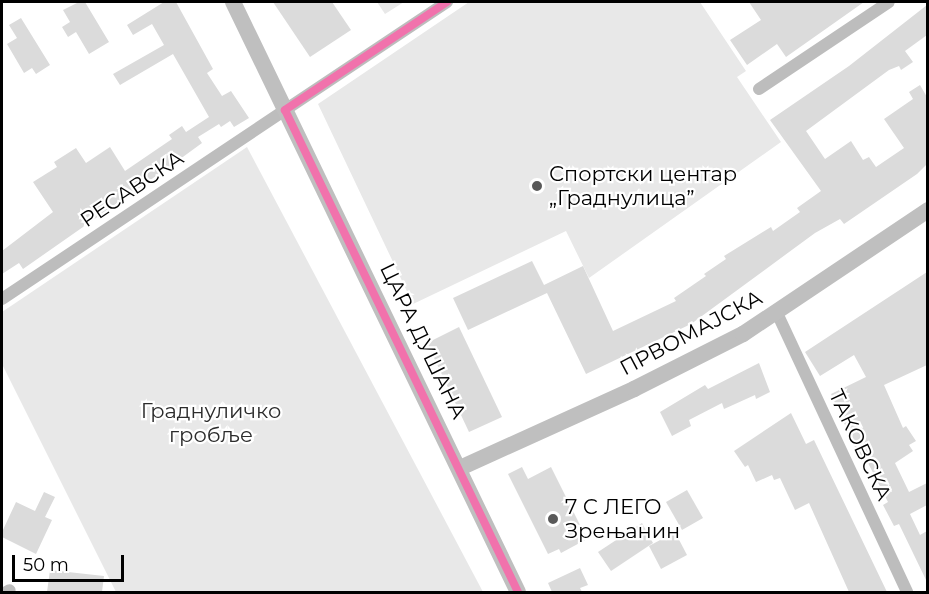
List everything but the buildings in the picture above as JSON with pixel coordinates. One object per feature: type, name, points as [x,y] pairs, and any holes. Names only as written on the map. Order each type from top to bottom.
[{"type":"street","name":"ЦАРА ДУШАНА","points":[[233,2],[518,592]]},
{"type":"street","name":"РЕСАВСКА","points":[[2,299],[447,2]]},
{"type":"street","points":[[759,89],[889,2]]},
{"type":"street","name":"ПРВОМАЈСКА","points":[[460,468],[634,389],[777,313],[927,210]]},
{"type":"street","name":"ТАКОВСКА","points":[[777,313],[907,592]]},
{"type":"green space","points":[[377,2],[404,2],[385,14]]},
{"type":"green space","name":"Спортски центар „Граднулица”","points":[[469,2],[700,2],[746,71],[737,77],[781,142],[589,278],[566,231],[413,304],[318,104]]},
{"type":"green space","name":"Граднуличко гробље","points":[[247,147],[483,592],[116,592],[2,364],[2,312]]},
{"type":"transit line","points":[[447,2],[285,110],[518,592]]},
{"type":"place","name":"Спортски центар „Граднулица”","points":[[537,186]]},
{"type":"place","name":"7 С ЛЕГО Зрењанин","points":[[553,519]]}]
